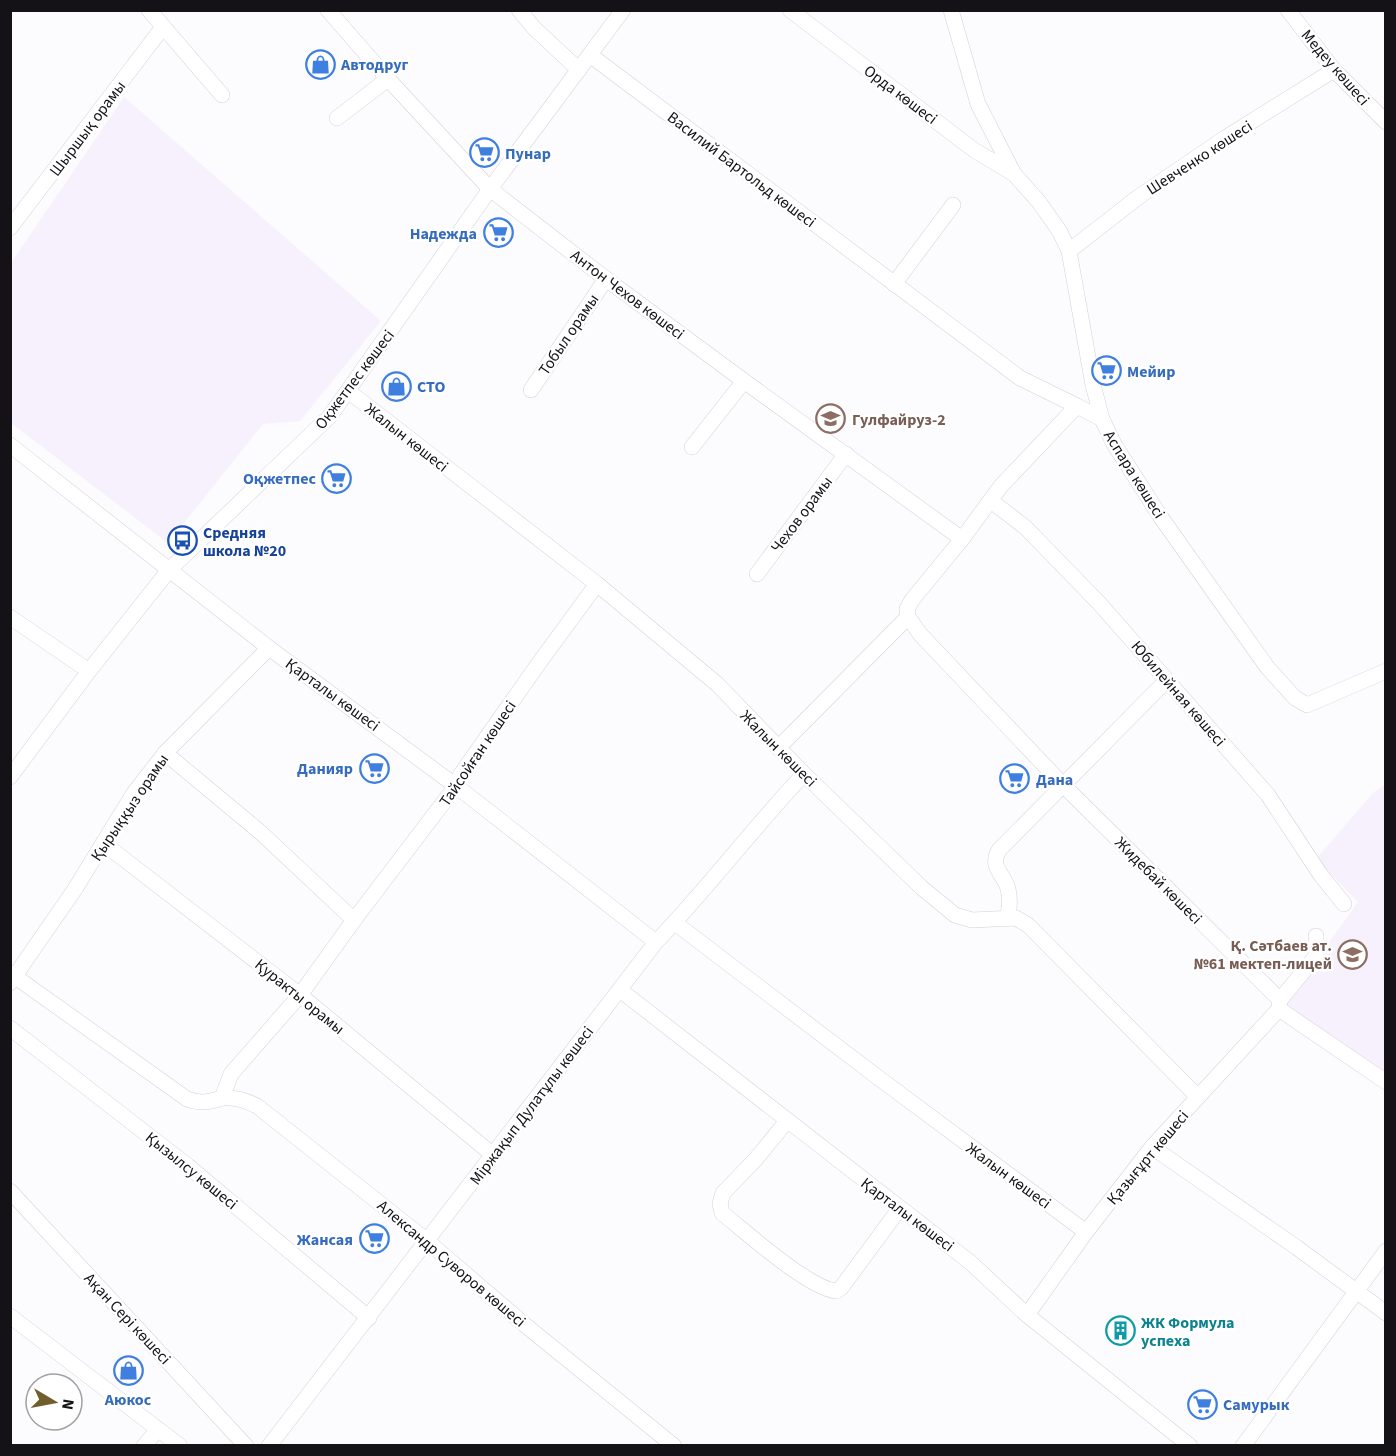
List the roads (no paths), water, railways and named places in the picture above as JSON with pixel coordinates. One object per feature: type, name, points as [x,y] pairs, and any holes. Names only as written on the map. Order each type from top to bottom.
[{"type":"street","points":[[149,10],[222,95]]},
{"type":"street","name":"Антон Чехов көшесі","points":[[328,10],[388,79],[490,189],[606,279],[962,539]]},
{"type":"street","points":[[519,10],[534,28],[579,70]]},
{"type":"street","name":"Оқжетпес көшесі","points":[[10,777],[89,671],[169,570],[330,416],[490,189],[623,10]]},
{"type":"street","name":"Орда көшесі","points":[[790,10],[974,150],[1014,174]]},
{"type":"street","name":"Аспара көшесі","points":[[951,10],[978,104],[1014,174],[1060,232],[1069,251],[1093,385],[1102,419],[1114,444],[1160,516],[1267,667],[1295,698],[1307,705],[1386,671]]},
{"type":"street","name":"Медеу көшесі","points":[[1288,10],[1334,70],[1386,122]]},
{"type":"street","name":"Шыршық орамы","points":[[10,228],[163,27]]},
{"type":"street","name":"Василий Бартольд көшесі","points":[[590,55],[1020,378],[1077,406]]},
{"type":"street","name":"Шевченко көшесі","points":[[1069,251],[1137,198],[1226,138],[1334,70]]},
{"type":"street","points":[[337,118],[388,79]]},
{"type":"street","points":[[894,284],[953,205]]},
{"type":"street","name":"Тобыл орамы","points":[[531,390],[606,279]]},
{"type":"street","points":[[692,447],[744,381]]},
{"type":"street","name":"Жалын көшесі","points":[[348,391],[597,584],[717,684],[804,774],[922,888],[955,915],[972,920],[1016,918],[1028,925],[1198,1097]]},
{"type":"street","points":[[778,748],[908,617],[907,609],[912,600],[962,539],[1001,486],[1077,406],[1102,419]]},
{"type":"street","name":"Қарталы көшесі","points":[[10,445],[269,648],[456,786],[656,942]]},
{"type":"street","name":"Чехов орамы","points":[[756,574],[846,454]]},
{"type":"street","name":"Юбилейная көшесі","points":[[991,501],[1025,527],[1099,603],[1268,795],[1320,874],[1344,904]]},
{"type":"street","name":"Тайсойған көшесі","points":[[214,1100],[231,1074],[300,995],[456,786],[461,774],[532,672],[597,584]]},
{"type":"street","points":[[10,617],[89,671]]},
{"type":"street","name":"Жидебай көшесі","points":[[908,617],[920,634],[1063,785],[1280,1005],[1386,1082]]},
{"type":"street","name":"Қырыққыз орамы","points":[[12,977],[75,889],[134,793],[165,753],[269,648]]},
{"type":"street","points":[[1008,918],[1010,898],[1008,886],[996,868],[995,858],[999,850],[1167,680]]},
{"type":"street","points":[[165,753],[260,831],[354,920]]},
{"type":"street","name":"Міржақып Дулатұлы көшесі","points":[[269,1446],[656,942],[675,923],[760,821],[804,774]]},
{"type":"street","name":"Қуракты орамы","points":[[103,843],[300,995],[493,1155]]},
{"type":"street","name":"Жалын көшесі","points":[[675,923],[1086,1232]]},
{"type":"street","name":"Қазығұрт көшесі","points":[[1027,1315],[1086,1232],[1152,1147],[1280,1005],[1316,956],[1316,936]]},
{"type":"street","name":"Александр Суворов көшесі","points":[[12,977],[187,1099],[196,1102],[240,1099],[256,1106],[426,1240],[525,1325],[674,1446]]},
{"type":"street","name":"Қарталы көшесі","points":[[620,990],[971,1263],[1027,1315],[1191,1446]]},
{"type":"street","name":"Қызылсу көшесі","points":[[10,1029],[188,1166],[369,1317]]},
{"type":"street","points":[[787,1121],[755,1160],[723,1193],[720,1203],[722,1213],[780,1260],[816,1285],[836,1291],[841,1288],[900,1208]]},
{"type":"street","points":[[1152,1147],[1386,1313]]},
{"type":"street","name":"Ақан Сері көшесі","points":[[10,1191],[246,1446]]},
{"type":"street","points":[[1243,1446],[1386,1251]]},
{"type":"street","points":[[10,1316],[180,1446]]},
{"type":"street","points":[[144,1446],[158,1429]]},
{"type":"place","name":"Автодруг","points":[[320,64]]},
{"type":"place","name":"Пунар","points":[[484,153]]},
{"type":"place","name":"Надежда","points":[[498,233]]},
{"type":"place","name":"Мейир","points":[[1106,371]]},
{"type":"place","name":"СТО","points":[[396,386]]},
{"type":"place","name":"Гулфайруз-2","points":[[831,419]]},
{"type":"place","name":"Оқжетпес","points":[[337,478]]},
{"type":"place","name":"Средняя школа №20","points":[[182,541]]},
{"type":"place","name":"Данияр","points":[[374,768]]},
{"type":"place","name":"Дана","points":[[1015,779]]},
{"type":"place","name":"Қ. Сәтбаев ат. №61 мектеп-лицей","points":[[1353,954]]},
{"type":"place","name":"Жансая","points":[[374,1239]]},
{"type":"place","name":"ЖК Формула успеха","points":[[1120,1331]]},
{"type":"place","name":"Аюкос","points":[[128,1371]]},
{"type":"place","name":"Самурык","points":[[1202,1404]]}]
